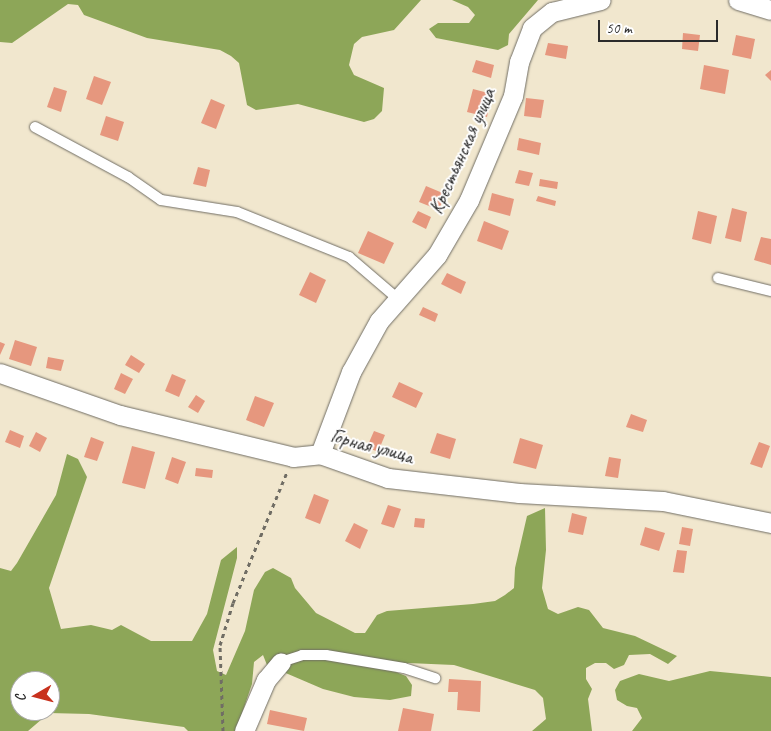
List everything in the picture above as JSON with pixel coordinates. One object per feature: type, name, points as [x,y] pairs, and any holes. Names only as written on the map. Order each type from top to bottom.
[{"type":"street","name":"Крестьянская улица","points":[[320,454],[350,372],[379,321],[437,255],[469,200],[513,96],[519,62],[532,28],[552,12],[601,0]]},
{"type":"street","points":[[738,0],[771,10]]},
{"type":"street","name":"Горная улица","points":[[0,374],[120,415],[293,457],[320,454],[388,478],[519,493],[663,500],[771,523]]},
{"type":"street","points":[[244,731],[266,680],[282,662]]},
{"type":"lane","points":[[35,127],[128,177],[161,200],[237,212],[349,258],[398,299]]},
{"type":"lane","points":[[718,278],[771,291]]},
{"type":"lane","points":[[282,662],[302,655],[326,655],[404,668],[435,678]]},
{"type":"path","points":[[223,731],[220,716],[220,645],[233,603],[293,457]]},
{"type":"green space","points":[[0,0],[421,0],[394,30],[362,37],[354,44],[349,65],[354,75],[384,88],[382,111],[374,119],[364,122],[298,104],[256,110],[247,105],[239,63],[231,56],[220,50],[147,38],[84,15],[78,5],[68,4],[12,43],[0,42]]},
{"type":"green space","points":[[452,0],[538,0],[509,34],[508,45],[498,50],[436,38],[429,29],[438,23],[469,23],[475,15],[468,7]]},
{"type":"green space","points":[[67,454],[78,459],[87,477],[49,588],[61,629],[91,625],[112,630],[121,625],[151,641],[192,641],[207,614],[221,560],[237,547],[237,558],[213,650],[217,671],[226,675],[245,631],[254,590],[265,572],[273,568],[291,578],[295,588],[316,613],[355,633],[365,633],[377,615],[387,611],[473,604],[495,601],[505,595],[514,588],[515,568],[527,516],[545,508],[546,550],[542,588],[548,609],[558,614],[578,607],[589,610],[603,628],[635,636],[677,656],[668,664],[650,654],[629,655],[624,665],[614,669],[606,663],[595,663],[586,668],[586,679],[592,689],[588,699],[592,731],[532,731],[546,719],[543,698],[535,690],[454,665],[408,663],[396,672],[406,676],[412,685],[411,696],[390,700],[354,697],[323,689],[267,665],[263,655],[254,662],[252,684],[236,731],[188,731],[184,727],[89,714],[60,713],[60,671],[10,671],[10,721],[40,721],[28,731],[0,731],[0,568],[11,571],[56,495]]},
{"type":"green space","points":[[710,671],[771,677],[771,731],[632,731],[642,718],[637,708],[627,706],[617,700],[615,690],[620,681],[639,674],[669,681]]},
{"type":"building","points":[[683,33],[700,35],[698,51],[682,49]]},
{"type":"building","points":[[736,35],[755,39],[751,59],[732,55]]},
{"type":"building","points":[[548,43],[568,46],[566,59],[545,55]]},
{"type":"building","points":[[476,60],[494,65],[491,78],[472,72]]},
{"type":"building","points":[[704,65],[729,70],[725,94],[700,89]]},
{"type":"building","points":[[771,70],[771,81],[765,75]]},
{"type":"building","points":[[94,76],[111,82],[102,105],[86,99]]},
{"type":"building","points":[[54,87],[67,91],[61,112],[47,107]]},
{"type":"building","points":[[473,89],[492,94],[487,117],[467,112]]},
{"type":"building","points":[[526,98],[544,100],[541,118],[524,116]]},
{"type":"building","points":[[211,99],[225,105],[216,129],[201,123]]},
{"type":"building","points":[[106,116],[124,122],[118,141],[100,135]]},
{"type":"building","points":[[519,138],[541,143],[539,155],[517,150]]},
{"type":"building","points":[[198,167],[210,170],[206,187],[193,184]]},
{"type":"building","points":[[519,170],[533,173],[529,186],[515,183]]},
{"type":"building","points":[[540,179],[558,182],[557,189],[539,186]]},
{"type":"building","points":[[426,186],[445,194],[439,210],[419,202]]},
{"type":"building","points":[[492,193],[514,199],[510,216],[488,210]]},
{"type":"building","points":[[538,196],[556,201],[555,206],[536,201]]},
{"type":"building","points":[[732,208],[747,212],[741,242],[725,238]]},
{"type":"building","points":[[418,211],[431,217],[426,229],[412,222]]},
{"type":"building","points":[[698,211],[717,216],[711,244],[692,239]]},
{"type":"building","points":[[484,221],[509,231],[502,250],[477,241]]},
{"type":"building","points":[[368,231],[394,243],[384,264],[358,253]]},
{"type":"building","points":[[761,237],[771,239],[771,265],[754,260]]},
{"type":"building","points":[[310,272],[326,280],[316,303],[299,295]]},
{"type":"building","points":[[447,273],[466,282],[461,294],[441,284]]},
{"type":"building","points":[[423,307],[438,314],[435,322],[419,315]]},
{"type":"building","points":[[15,340],[37,347],[31,366],[9,359]]},
{"type":"building","points":[[0,342],[5,344],[0,355]]},
{"type":"building","points":[[131,355],[145,364],[139,373],[125,365]]},
{"type":"building","points":[[48,357],[64,360],[61,371],[46,368]]},
{"type":"building","points":[[121,373],[133,379],[125,394],[114,389]]},
{"type":"building","points":[[172,374],[186,380],[179,397],[165,391]]},
{"type":"building","points":[[399,382],[423,393],[416,408],[392,397]]},
{"type":"building","points":[[196,395],[205,401],[198,413],[188,407]]},
{"type":"building","points":[[255,396],[274,403],[264,427],[246,420]]},
{"type":"building","points":[[631,414],[647,420],[643,432],[626,427]]},
{"type":"building","points":[[10,430],[24,436],[20,448],[5,442]]},
{"type":"building","points":[[374,431],[385,435],[378,452],[367,447]]},
{"type":"building","points":[[36,432],[47,438],[40,452],[29,446]]},
{"type":"building","points":[[437,433],[456,439],[450,459],[430,453]]},
{"type":"building","points":[[91,437],[104,442],[97,461],[84,457]]},
{"type":"building","points":[[520,438],[543,445],[536,469],[513,463]]},
{"type":"building","points":[[759,442],[770,446],[762,468],[750,464]]},
{"type":"building","points":[[132,446],[155,452],[145,489],[122,483]]},
{"type":"building","points":[[172,457],[186,462],[178,484],[165,479]]},
{"type":"building","points":[[609,457],[621,459],[618,478],[605,476]]},
{"type":"building","points":[[196,468],[213,470],[212,478],[195,476]]},
{"type":"building","points":[[314,494],[329,500],[320,524],[305,518]]},
{"type":"building","points":[[388,505],[401,509],[394,528],[381,524]]},
{"type":"building","points":[[572,513],[587,517],[583,535],[568,532]]},
{"type":"building","points":[[415,518],[425,519],[424,528],[414,527]]},
{"type":"building","points":[[354,523],[368,530],[360,549],[345,541]]},
{"type":"building","points":[[645,527],[665,533],[659,551],[640,545]]},
{"type":"building","points":[[682,527],[693,529],[690,546],[679,544]]},
{"type":"building","points":[[677,550],[687,551],[684,573],[673,572]]},
{"type":"building","points":[[449,679],[481,681],[480,712],[457,710],[458,692],[448,692]]},
{"type":"building","points":[[403,708],[434,714],[431,731],[398,731]]},
{"type":"building","points":[[270,710],[307,718],[304,731],[267,724]]}]
